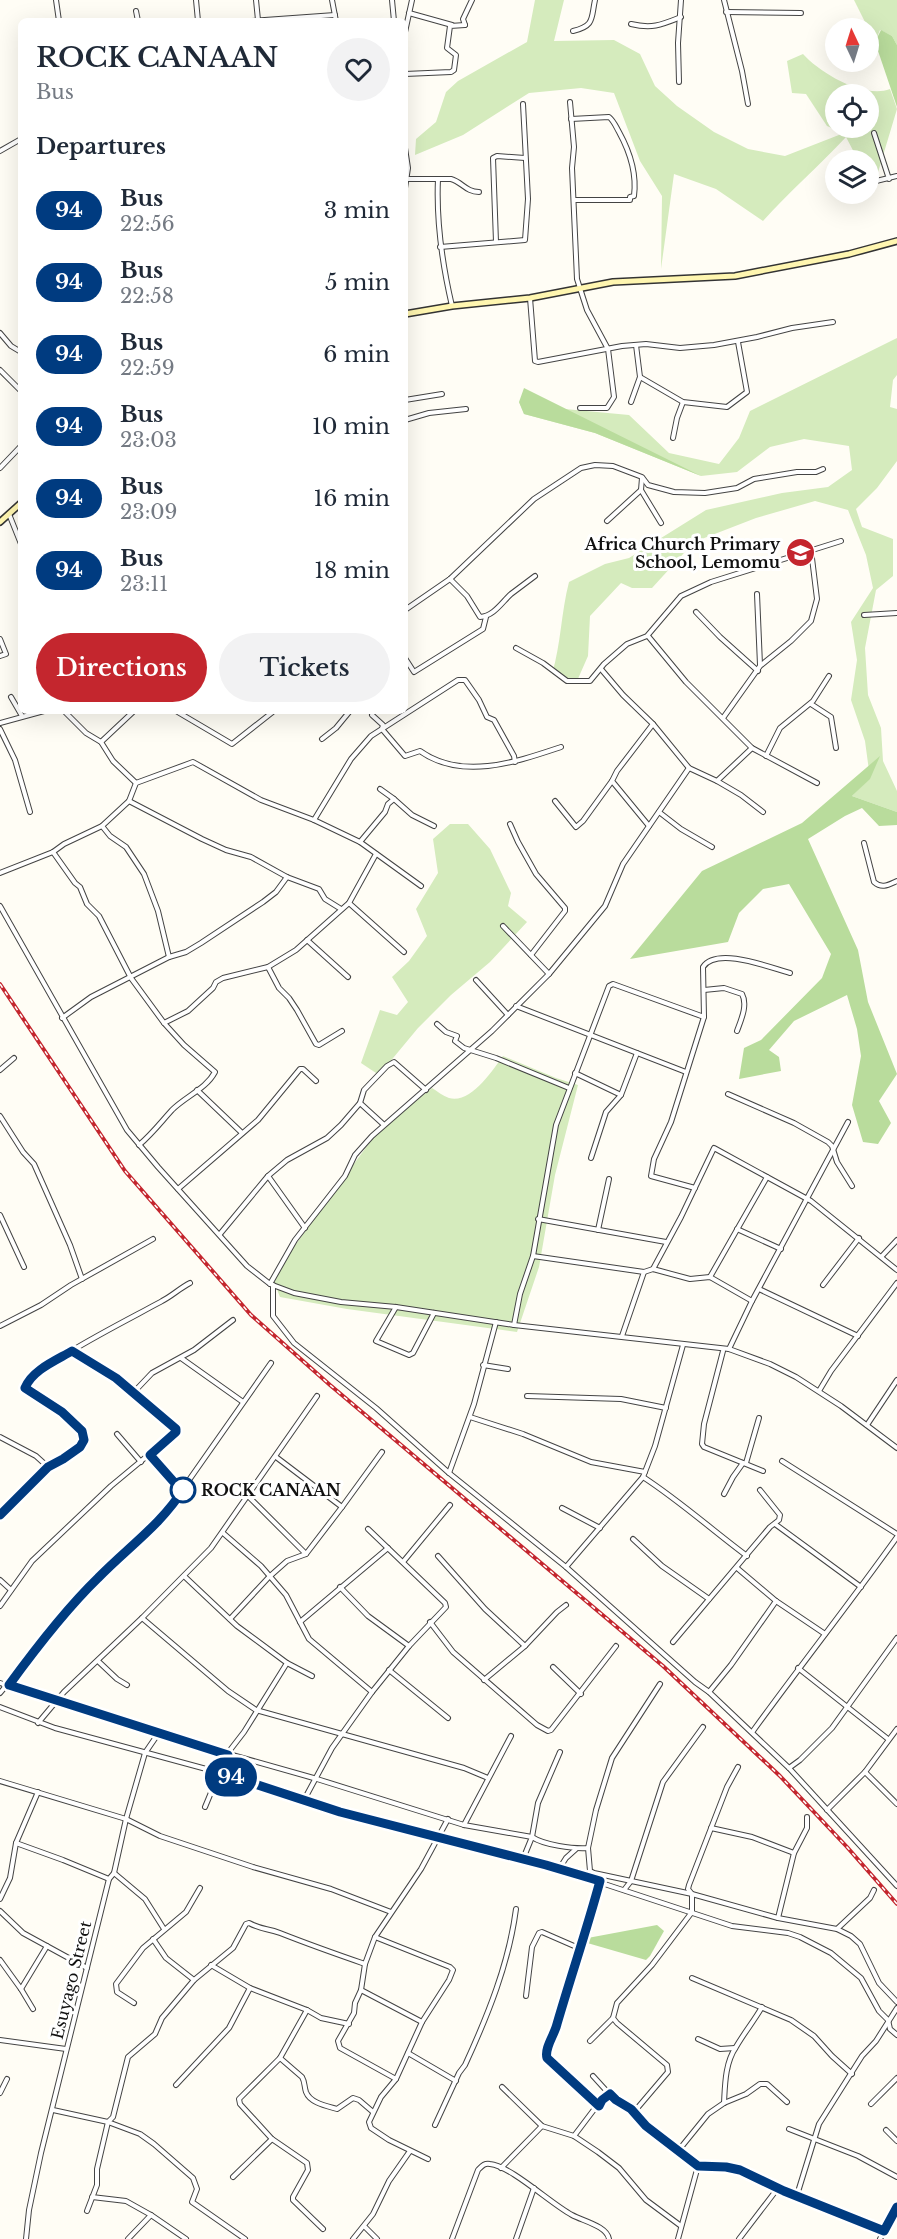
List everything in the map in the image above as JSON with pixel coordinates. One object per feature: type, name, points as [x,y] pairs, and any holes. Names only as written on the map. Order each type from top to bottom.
[{"type":"main road","points":[[408,313],[452,306],[530,298],[621,282],[735,276],[849,254],[897,241]]},
{"type":"main road","points":[[0,522],[18,506]]},
{"type":"street","points":[[56,0],[59,18]]},
{"type":"street","points":[[196,0],[198,18]]},
{"type":"street","points":[[256,0],[258,18]]},
{"type":"street","points":[[332,0],[336,18]]},
{"type":"street","points":[[392,0],[394,18]]},
{"type":"street","points":[[408,18],[412,0]]},
{"type":"street","points":[[465,26],[463,19],[472,0]]},
{"type":"street","points":[[573,31],[589,25],[595,0]]},
{"type":"street","points":[[679,81],[678,43],[681,0]]},
{"type":"street","points":[[724,0],[748,104]]},
{"type":"street","points":[[136,11],[137,18]]},
{"type":"street","points":[[726,12],[801,13]]},
{"type":"street","points":[[409,13],[444,23],[465,26]]},
{"type":"street","points":[[289,18],[335,15]]},
{"type":"street","points":[[631,24],[646,28],[681,16]]},
{"type":"street","points":[[408,74],[454,70],[456,54],[447,48],[450,26],[465,26]]},
{"type":"street","points":[[570,102],[577,279],[587,310],[608,349],[614,397],[607,408],[580,408]]},
{"type":"street","points":[[440,247],[525,240],[528,199],[523,104]]},
{"type":"street","points":[[571,119],[609,117],[613,120],[626,144],[635,176],[634,196],[630,197],[630,200],[574,200]]},
{"type":"street","points":[[876,138],[890,179]]},
{"type":"street","points":[[0,151],[18,141]]},
{"type":"street","points":[[496,242],[493,158],[497,156],[525,158]]},
{"type":"street","points":[[879,181],[897,176]]},
{"type":"street","points":[[408,179],[458,181],[467,190],[478,192]]},
{"type":"street","points":[[438,179],[437,207],[440,247],[452,306]]},
{"type":"street","points":[[530,298],[535,361],[646,344],[680,348],[738,341],[792,328],[833,322]]},
{"type":"street","points":[[0,333],[10,345],[18,350]]},
{"type":"street","points":[[640,378],[683,402],[727,407],[747,392],[738,341]]},
{"type":"street","points":[[631,402],[640,378],[636,345]]},
{"type":"street","points":[[0,370],[18,388]]},
{"type":"street","points":[[408,400],[442,394]]},
{"type":"street","points":[[673,438],[683,402]]},
{"type":"street","points":[[408,419],[429,413],[466,409]]},
{"type":"street","points":[[0,468],[18,449]]},
{"type":"street","points":[[408,608],[450,579],[534,498],[581,468],[595,465],[613,466],[642,477],[648,485],[659,486],[674,492],[705,493],[736,488],[754,479],[797,472],[816,472],[823,469]]},
{"type":"street","points":[[642,477],[641,490],[661,523]]},
{"type":"street","points":[[607,521],[641,490]]},
{"type":"street","points":[[9,514],[18,536]]},
{"type":"street","points":[[516,648],[543,663],[567,681],[590,681],[604,664],[627,644],[647,636],[681,596],[711,582],[841,541]]},
{"type":"street","points":[[723,718],[759,668],[791,642],[811,621],[817,599],[811,550]]},
{"type":"street","points":[[450,579],[467,596],[480,617],[486,616],[535,576]]},
{"type":"street","points":[[757,594],[759,668]]},
{"type":"street","points":[[696,612],[720,637],[759,668]]},
{"type":"street","points":[[864,615],[897,613]]},
{"type":"street","points":[[408,663],[414,672],[483,629],[486,616]]},
{"type":"street","points":[[647,636],[686,682],[752,748],[817,783]]},
{"type":"street","points":[[0,639],[6,654],[0,656]]},
{"type":"street","points":[[601,669],[622,695],[653,724],[689,768],[717,780],[763,812]]},
{"type":"street","points":[[766,756],[780,728],[811,704],[829,676]]},
{"type":"street","points":[[408,712],[458,680],[465,680],[479,700],[487,717],[494,720],[501,731],[514,756],[514,762]]},
{"type":"street","points":[[11,697],[18,709]]},
{"type":"street","points":[[811,704],[831,717],[836,748]]},
{"type":"street","points":[[0,723],[31,714]]},
{"type":"street","points":[[67,714],[86,733],[101,742],[113,761],[136,783]]},
{"type":"street","points":[[101,742],[131,714]]},
{"type":"street","points":[[181,714],[232,744],[270,714]]},
{"type":"street","points":[[322,739],[336,728],[348,714]]},
{"type":"street","points":[[314,820],[351,759],[371,736],[405,714]]},
{"type":"street","points":[[372,715],[383,725],[382,729],[405,756],[420,751],[433,760],[451,766],[479,767],[514,762],[561,747]]},
{"type":"street","points":[[555,801],[576,827],[653,724]]},
{"type":"street","points":[[0,729],[15,760],[30,812]]},
{"type":"street","points":[[717,780],[752,748]]},
{"type":"street","points":[[0,873],[53,852],[63,844],[102,826],[129,801],[136,783],[193,762],[261,800],[314,820],[360,842],[421,886]]},
{"type":"street","points":[[689,768],[623,864],[605,906],[549,974],[426,1090],[383,1124],[355,1155],[345,1176],[295,1240],[271,1284],[273,1316],[294,1343],[376,1408],[449,1473],[566,1567],[753,1731],[896,1884]]},
{"type":"street","points":[[612,781],[649,826]]},
{"type":"street","points":[[380,789],[412,815],[435,826]]},
{"type":"street","points":[[360,842],[394,799]]},
{"type":"street","points":[[129,801],[226,850],[251,857],[287,877],[318,889],[325,899],[341,909]]},
{"type":"street","points":[[659,812],[681,829],[712,847]]},
{"type":"street","points":[[510,824],[536,874],[565,908],[531,955]]},
{"type":"street","points":[[102,826],[110,836],[126,847],[144,874],[158,911],[169,957]]},
{"type":"street","points":[[864,843],[874,882],[879,886],[884,886],[897,881]]},
{"type":"street","points":[[53,852],[80,887],[87,904],[99,916],[130,978],[184,1045],[215,1072],[210,1080],[174,1108],[152,1134],[139,1145]]},
{"type":"street","points":[[165,1023],[188,1011],[213,988],[216,982],[223,978],[268,967],[283,959],[307,940],[349,903],[375,854]]},
{"type":"street","points":[[62,1018],[90,997],[169,957],[193,948],[276,892],[287,877]]},
{"type":"street","points":[[349,903],[404,952]]},
{"type":"street","points":[[0,906],[118,1115],[139,1145],[252,1270],[271,1284],[286,1291],[318,1298],[514,1325],[726,1350],[778,1368],[819,1391],[897,1448]]},
{"type":"street","points":[[503,926],[549,974]]},
{"type":"street","points":[[307,940],[348,977]]},
{"type":"street","points":[[695,1188],[651,1176],[654,1159],[671,1122],[704,1017],[703,967],[711,960],[753,960],[763,966],[790,974]]},
{"type":"street","points":[[268,967],[279,988],[297,1010],[316,1044],[319,1045],[342,1031]]},
{"type":"street","points":[[476,980],[508,1015]]},
{"type":"street","points":[[514,1325],[520,1294],[533,1256],[556,1125],[611,984],[704,1017]]},
{"type":"street","points":[[704,990],[724,988],[742,993],[745,997],[738,1031]]},
{"type":"street","points":[[516,1006],[686,1072]]},
{"type":"street","points":[[437,1024],[446,1032],[457,1036],[455,1041],[469,1050],[496,1058],[569,1089]]},
{"type":"street","points":[[591,1158],[606,1112],[621,1095],[637,1053]]},
{"type":"street","points":[[0,1070],[14,1058]]},
{"type":"street","points":[[220,1234],[268,1176],[287,1160],[327,1138],[341,1125],[360,1103],[364,1090],[387,1066],[394,1062],[426,1090]]},
{"type":"street","points":[[178,1189],[258,1120],[300,1069],[316,1081]]},
{"type":"street","points":[[575,1073],[621,1095]]},
{"type":"street","points":[[197,1090],[242,1133]]},
{"type":"street","points":[[728,1094],[820,1137],[832,1146],[852,1186]]},
{"type":"street","points":[[360,1103],[383,1124]]},
{"type":"street","points":[[0,1116],[23,1152],[34,1164],[70,1245],[82,1279]]},
{"type":"street","points":[[763,1471],[704,1447],[701,1440],[726,1350],[848,1122]]},
{"type":"street","points":[[653,1269],[714,1148],[808,1199],[897,1270]]},
{"type":"street","points":[[268,1176],[305,1228]]},
{"type":"street","points":[[710,1277],[767,1178]]},
{"type":"street","points":[[598,1230],[609,1179]]},
{"type":"street","points":[[0,1215],[24,1267]]},
{"type":"street","points":[[538,1219],[666,1242]]},
{"type":"street","points":[[737,1229],[781,1249]]},
{"type":"street","points":[[824,1285],[859,1238]]},
{"type":"street","points":[[0,1326],[41,1305],[153,1239]]},
{"type":"street","points":[[882,1256],[897,1240]]},
{"type":"street","points":[[533,1256],[644,1272],[653,1269],[690,1279],[710,1277],[752,1301]]},
{"type":"street","points":[[622,1336],[644,1272]]},
{"type":"street","points":[[1,1512],[48,1467],[80,1447],[84,1440],[82,1431],[62,1412],[25,1388],[27,1382],[72,1351],[189,1283]]},
{"type":"street","points":[[819,1391],[831,1371],[897,1283]]},
{"type":"street","points":[[759,1289],[858,1336]]},
{"type":"street","points":[[396,1307],[376,1341],[409,1355],[413,1353],[425,1334],[434,1313]]},
{"type":"street","points":[[134,1392],[152,1373],[194,1350],[234,1320]]},
{"type":"street","points":[[449,1473],[470,1417],[496,1322]]},
{"type":"street","points":[[566,1567],[643,1477],[652,1455],[683,1345]]},
{"type":"street","points":[[0,1606],[32,1561],[111,1486],[176,1432],[176,1429],[134,1392],[72,1351]]},
{"type":"street","points":[[180,1357],[243,1402]]},
{"type":"street","points":[[0,1693],[96,1579],[136,1544],[168,1510],[271,1363]]},
{"type":"street","points":[[483,1365],[508,1369]]},
{"type":"street","points":[[867,1425],[897,1380]]},
{"type":"street","points":[[38,1723],[56,1700],[211,1548],[317,1396]]},
{"type":"street","points":[[527,1396],[621,1399],[666,1408]]},
{"type":"street","points":[[470,1417],[523,1434],[591,1462],[645,1472]]},
{"type":"street","points":[[724,1494],[732,1477],[744,1463],[759,1418]]},
{"type":"street","points":[[117,1434],[141,1462]]},
{"type":"street","points":[[0,1437],[36,1456],[48,1467]]},
{"type":"street","points":[[230,1619],[268,1577],[287,1561],[306,1554],[382,1452]]},
{"type":"street","points":[[150,1455],[173,1481],[184,1488]]},
{"type":"street","points":[[276,1457],[342,1507]]},
{"type":"street","points":[[753,1731],[897,1535],[782,1461]]},
{"type":"street","points":[[643,1477],[676,1499],[747,1556]]},
{"type":"street","points":[[673,1642],[770,1527],[779,1520],[780,1515],[760,1490]]},
{"type":"street","points":[[248,1496],[306,1554]]},
{"type":"street","points":[[403,1562],[450,1505]]},
{"type":"street","points":[[562,1508],[600,1527]]},
{"type":"street","points":[[775,1524],[861,1587]]},
{"type":"street","points":[[304,1800],[340,1735],[375,1687],[430,1622],[444,1610],[445,1604],[368,1529]]},
{"type":"street","points":[[223,1533],[261,1566],[268,1577],[286,1595],[304,1632],[314,1645],[372,1692]]},
{"type":"street","points":[[633,1539],[662,1566],[709,1599]]},
{"type":"street","points":[[300,1622],[388,1548]]},
{"type":"street","points":[[438,1556],[485,1609],[525,1646]]},
{"type":"street","points":[[737,1568],[776,1601],[825,1634]]},
{"type":"street","points":[[184,1576],[230,1619],[287,1663],[312,1676]]},
{"type":"street","points":[[0,1581],[10,1590]]},
{"type":"street","points":[[340,1587],[368,1616],[409,1646]]},
{"type":"street","points":[[710,1692],[776,1601]]},
{"type":"street","points":[[484,1680],[525,1646],[556,1612],[566,1605]]},
{"type":"street","points":[[142,1618],[228,1691],[256,1710],[295,1719],[340,1735],[464,1768],[488,1778]]},
{"type":"street","points":[[430,1622],[453,1652],[537,1725],[548,1731],[581,1694],[616,1646]]},
{"type":"street","points":[[789,1768],[828,1732],[897,1638]]},
{"type":"street","points":[[98,1661],[117,1679],[127,1684]]},
{"type":"street","points":[[205,1807],[228,1755],[287,1663]]},
{"type":"street","points":[[553,1667],[581,1694]]},
{"type":"street","points":[[798,1668],[888,1739]]},
{"type":"street","points":[[389,1670],[448,1718]]},
{"type":"street","points":[[0,1683],[158,1734],[317,1779],[464,1825],[532,1837],[539,1842],[576,1849],[588,1848]]},
{"type":"street","points":[[660,1684],[612,1758],[596,1810],[588,1848],[590,1871],[692,1894],[778,1918],[837,1929],[860,1944],[879,1983],[897,2001]]},
{"type":"street","points":[[367,1688],[375,1687]]},
{"type":"street","points":[[0,1707],[38,1723],[221,1773],[340,1812],[600,1881],[732,1926],[788,1933],[824,1949],[861,1978],[879,2011],[897,2035]]},
{"type":"street","points":[[624,1890],[631,1881],[663,1782],[702,1727]]},
{"type":"street","points":[[827,1810],[865,1772],[897,1729]]},
{"type":"street","name":"Esuyago Street","points":[[26,2239],[29,2210],[66,2049],[109,1879],[114,1873],[126,1819],[145,1753],[158,1734]]},
{"type":"street","points":[[464,1825],[512,1736]]},
{"type":"street","points":[[523,1859],[532,1837],[538,1803],[560,1752]]},
{"type":"street","points":[[590,2041],[613,2018],[617,2003],[652,1965],[692,1912],[692,1894],[688,1889],[689,1885],[727,1787],[738,1767]]},
{"type":"street","points":[[865,1772],[897,1804]]},
{"type":"street","points":[[0,1781],[126,1819],[160,1836],[253,1867],[331,1889],[391,1912]]},
{"type":"street","points":[[0,1899],[10,1878],[16,1843],[38,1792]]},
{"type":"street","points":[[778,1918],[794,1853],[807,1828],[807,1817]]},
{"type":"street","points":[[396,2079],[340,2048],[338,2041],[349,2024],[362,1990],[365,1964],[375,1937],[421,1869],[448,1819]]},
{"type":"street","points":[[711,1828],[752,1837],[794,1853]]},
{"type":"street","points":[[16,1843],[109,1879]]},
{"type":"street","points":[[559,1869],[576,1849]]},
{"type":"street","points":[[114,1873],[145,1899],[164,1929]]},
{"type":"street","points":[[599,2106],[545,2055],[581,1949],[600,1881]]},
{"type":"street","points":[[134,2003],[117,1992],[116,1984],[143,1948],[186,1912],[200,1888]]},
{"type":"street","points":[[837,1929],[870,1898],[874,1890]]},
{"type":"street","points":[[435,2125],[467,2060],[503,1970],[516,1909]]},
{"type":"street","points":[[0,1911],[23,1933],[87,1968]]},
{"type":"street","points":[[87,2211],[97,2185],[108,2122],[113,2117],[126,2059],[155,2034],[162,2018],[194,1980],[233,1948],[246,1924],[277,1932],[365,1964]]},
{"type":"street","points":[[526,1996],[532,1947],[539,1933],[542,1932],[581,1949]]},
{"type":"street","points":[[375,1937],[453,1970],[422,2022],[396,2079],[381,2097],[369,2122],[371,2128],[389,2140],[428,2159]]},
{"type":"street","points":[[153,1939],[166,1958],[194,1980]]},
{"type":"street","points":[[21,1989],[47,1946]]},
{"type":"street","points":[[0,1960],[33,2009]]},
{"type":"street","points":[[211,1965],[250,1988],[307,2010],[321,2018],[349,2024]]},
{"type":"street","points":[[692,1978],[791,2020],[814,2036],[852,2074]]},
{"type":"street","points":[[176,2085],[229,2028],[250,1988]]},
{"type":"street","points":[[362,1990],[422,2022]]},
{"type":"street","points":[[724,2103],[727,2072],[735,2048],[762,2007]]},
{"type":"street","points":[[797,2195],[819,2124],[862,2056],[897,2008]]},
{"type":"street","points":[[307,2010],[279,2058],[239,2098],[240,2104],[272,2139],[307,2163],[309,2170],[293,2200],[323,2229]]},
{"type":"street","points":[[613,2018],[667,2065],[668,2069],[668,2072],[634,2112]]},
{"type":"street","points":[[880,2034],[890,2028]]},
{"type":"street","points":[[698,2038],[720,2049],[735,2048]]},
{"type":"street","points":[[0,2040],[66,2049]]},
{"type":"street","points":[[408,2054],[456,2081]]},
{"type":"street","points":[[279,2058],[302,2077],[306,2092],[315,2101],[337,2109],[353,2098],[359,2100],[373,2112]]},
{"type":"street","points":[[593,2076],[610,2094],[634,2112],[646,2126],[698,2166],[740,2170],[884,2231]]},
{"type":"street","points":[[871,2104],[897,2078]]},
{"type":"street","points":[[0,2093],[7,2079]]},
{"type":"street","points":[[678,2151],[708,2114],[724,2103],[764,2083],[787,2102]]},
{"type":"street","points":[[502,2087],[542,2126],[574,2136],[619,2168],[646,2200],[681,2226]]},
{"type":"street","points":[[574,2136],[602,2100],[610,2094]]},
{"type":"street","points":[[53,2110],[108,2122],[140,2134],[193,2178],[197,2189],[192,2202],[245,2239]]},
{"type":"street","points":[[501,2168],[542,2126]]},
{"type":"street","points":[[789,2128],[858,2156],[897,2177]]},
{"type":"street","points":[[886,2130],[897,2141]]},
{"type":"street","points":[[233,2177],[272,2139]]},
{"type":"street","points":[[353,2239],[377,2208],[389,2181],[410,2151]]},
{"type":"street","points":[[452,2239],[478,2170],[485,2164],[501,2168],[534,2188],[559,2208],[606,2231],[609,2239]]},
{"type":"street","points":[[678,2239],[698,2166]]},
{"type":"street","points":[[516,2239],[534,2188]]},
{"type":"street","points":[[739,2239],[778,2188]]},
{"type":"street","points":[[92,2197],[126,2201],[186,2239]]},
{"type":"street","points":[[880,2239],[897,2207]]},
{"type":"street","points":[[128,2239],[151,2215]]},
{"type":"street","points":[[364,2226],[377,2239]]},
{"type":"green space","points":[[535,0],[564,0],[554,41],[614,40],[640,54],[655,86],[677,106],[714,132],[748,149],[785,156],[831,138],[845,138],[833,150],[825,150],[825,158],[763,221],[716,189],[674,174],[661,269],[662,196],[640,161],[614,93],[581,88],[529,93],[463,135],[415,155],[416,139],[436,122],[446,92],[458,81],[527,42]]},
{"type":"green space","points":[[854,0],[897,0],[897,45],[892,36],[880,30],[879,32],[879,18],[863,18]]},
{"type":"green space","points":[[881,30],[892,36],[897,45],[897,107],[879,54]]},
{"type":"green space","points":[[803,54],[820,69],[848,84],[825,84],[825,123],[806,94],[792,93],[787,61]]},
{"type":"green space","points":[[890,89],[897,109],[879,169],[879,150],[853,150],[847,138],[879,138],[879,91]]},
{"type":"green space","points":[[897,338],[897,375],[893,380],[890,407],[897,409],[897,461],[877,488],[856,509],[862,527],[893,539],[893,576],[876,590],[865,648],[868,695],[881,728],[883,761],[897,791],[897,812],[852,796],[870,778],[865,741],[851,700],[857,660],[851,622],[873,588],[866,555],[848,510],[815,501],[756,518],[694,542],[652,588],[632,588],[621,583],[590,616],[588,656],[577,681],[552,674],[569,582],[605,564],[629,558],[706,510],[782,493],[828,487],[852,470],[849,446],[804,439],[770,447],[737,472],[701,476],[595,433],[524,414],[519,402],[629,415],[669,453],[719,464],[739,438],[750,411]]},
{"type":"green space","points":[[524,388],[701,476],[595,433],[524,414],[519,402]]},
{"type":"green space","points":[[880,756],[870,779],[852,796],[897,812],[897,825],[879,826],[862,808],[808,839],[858,950],[868,1002],[897,1074],[879,1101],[891,1123],[878,1144],[863,1142],[852,1105],[861,1056],[857,1029],[847,995],[794,1021],[769,1050],[779,1057],[781,1071],[739,1079],[744,1048],[761,1040],[822,978],[831,954],[789,884],[763,889],[739,913],[728,942],[630,959],[702,871],[802,823]]},
{"type":"green space","points":[[450,824],[468,824],[490,849],[511,893],[508,906],[527,922],[490,962],[451,995],[418,1028],[379,1075],[361,1063],[380,1010],[397,1015],[408,1002],[392,977],[409,961],[427,936],[416,909],[438,873],[433,839]]},
{"type":"green space","points":[[503,1056],[578,1085],[555,1175],[539,1267],[517,1332],[347,1309],[280,1297],[272,1277],[380,1128],[432,1088],[449,1098],[457,1099],[465,1096],[480,1085]]},
{"type":"green space","points":[[657,1925],[664,1931],[646,1960],[577,1940]]},
{"type":"railway","points":[[0,984],[125,1171],[251,1315],[330,1385],[663,1666],[780,1776],[897,1904]]},
{"type":"bus line","name":"94","points":[[0,1515],[48,1467],[80,1447],[84,1440],[82,1431],[62,1412],[25,1388],[27,1382],[72,1351],[116,1378],[176,1429],[176,1432],[150,1455],[173,1481],[184,1488],[168,1510],[136,1544],[96,1579],[54,1627],[9,1685],[228,1755],[221,1773],[340,1812],[600,1881],[581,1949],[545,2055],[547,2058],[599,2106],[602,2100],[610,2094],[631,2109],[646,2126],[698,2166],[718,2166],[740,2170],[784,2191],[884,2231],[897,2207]]},
{"type":"place","name":"Africa Church Primary School, Lemomu","points":[[801,553]]},
{"type":"place","name":"ROCK CANAAN","points":[[183,1490]]}]
